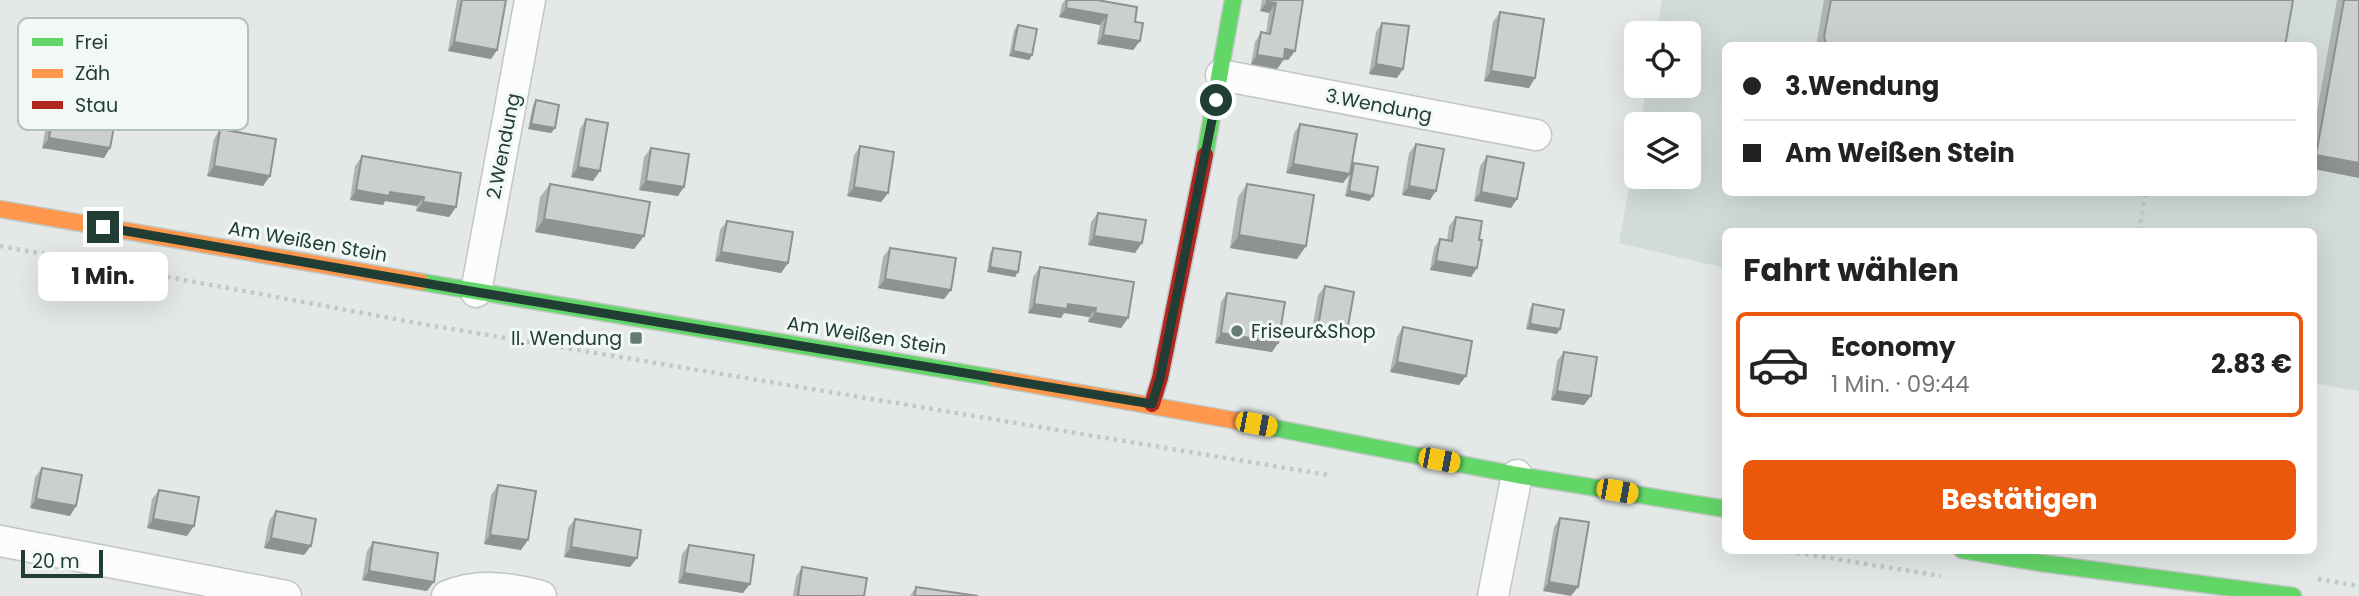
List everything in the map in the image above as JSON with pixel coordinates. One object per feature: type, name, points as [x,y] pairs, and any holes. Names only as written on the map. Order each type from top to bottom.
[{"type":"street","name":"2.Wendung","points":[[476,292],[530,0]]},
{"type":"street","points":[[1152,404],[1160,378],[1222,75],[1233,0]]},
{"type":"street","name":"3.Wendung","points":[[1222,75],[1536,135]]},
{"type":"street","name":"Am Weißen Stein","points":[[0,209],[476,292],[1152,404],[1517,475],[1722,508]]},
{"type":"street","points":[[1493,596],[1517,475]]},
{"type":"street","points":[[0,541],[286,596]]},
{"type":"street","points":[[1986,554],[2293,596]]},
{"type":"street","points":[[447,596],[482,586],[527,594]]},
{"type":"path","points":[[2140,228],[2145,196]]},
{"type":"path","points":[[0,246],[428,325],[1335,476]]},
{"type":"path","points":[[1805,554],[1944,576]]},
{"type":"shaded area","points":[[1662,0],[2359,0],[2359,391],[2317,384],[2317,228],[1722,228],[1722,267],[1619,243],[1629,189],[1701,189],[1701,112],[1642,112],[1645,98],[1701,98],[1701,21],[1658,21]]},
{"type":"building","points":[[462,0],[506,0],[497,50],[454,42]]},
{"type":"building","points":[[1067,0],[1097,0],[1137,7],[1135,22],[1143,23],[1140,41],[1103,35],[1107,15],[1066,8]]},
{"type":"building","points":[[1267,0],[1303,0],[1295,51],[1285,49],[1284,59],[1257,55],[1261,32],[1270,34],[1276,3]]},
{"type":"building","points":[[1831,0],[2293,0],[2286,42],[1826,42],[1824,37]]},
{"type":"building","points":[[2344,0],[2359,0],[2359,163],[2317,155]]},
{"type":"building","points":[[1500,12],[1544,19],[1535,78],[1491,71]]},
{"type":"building","points":[[1382,23],[1409,26],[1403,69],[1376,64]]},
{"type":"building","points":[[1018,25],[1037,29],[1032,55],[1013,51]]},
{"type":"building","points":[[536,100],[559,105],[555,128],[531,124]]},
{"type":"building","points":[[586,119],[608,123],[600,171],[578,167]]},
{"type":"building","points":[[1300,124],[1357,134],[1350,174],[1293,164]]},
{"type":"building","points":[[50,130],[113,130],[110,148],[49,138]]},
{"type":"building","points":[[220,130],[276,139],[270,176],[214,166]]},
{"type":"building","points":[[1416,144],[1444,149],[1436,191],[1409,186]]},
{"type":"building","points":[[860,146],[894,152],[888,193],[854,187]]},
{"type":"building","points":[[651,148],[689,154],[684,187],[646,181]]},
{"type":"building","points":[[362,156],[461,173],[456,207],[423,202],[424,197],[390,192],[389,196],[356,190]]},
{"type":"building","points":[[1487,156],[1524,163],[1517,199],[1481,192]]},
{"type":"building","points":[[1354,163],[1378,167],[1373,196],[1349,191]]},
{"type":"building","points":[[550,184],[650,202],[644,236],[544,219]]},
{"type":"building","points":[[1247,184],[1314,195],[1306,246],[1239,235]]},
{"type":"building","points":[[1098,213],[1146,220],[1142,243],[1094,236]]},
{"type":"building","points":[[1456,217],[1482,221],[1477,268],[1436,261],[1440,239],[1452,241]]},
{"type":"building","points":[[727,221],[793,232],[788,263],[721,252]]},
{"type":"building","points":[[890,248],[956,258],[951,290],[885,279]]},
{"type":"building","points":[[993,248],[1021,252],[1018,272],[990,267]]},
{"type":"building","points":[[1040,267],[1134,282],[1128,318],[1095,313],[1096,308],[1068,304],[1067,309],[1034,304]]},
{"type":"building","points":[[1325,286],[1354,292],[1347,332],[1318,327]]},
{"type":"building","points":[[1227,293],[1285,302],[1278,343],[1221,333]]},
{"type":"building","points":[[1533,304],[1564,310],[1560,329],[1530,324]]},
{"type":"building","points":[[1403,327],[1472,341],[1466,376],[1397,362]]},
{"type":"building","points":[[1564,352],[1597,357],[1591,396],[1557,391]]},
{"type":"building","points":[[42,468],[82,475],[76,506],[36,499]]},
{"type":"building","points":[[498,485],[536,491],[528,540],[490,535]]},
{"type":"building","points":[[159,490],[199,497],[194,526],[153,519]]},
{"type":"building","points":[[276,511],[316,519],[311,546],[271,538]]},
{"type":"building","points":[[1560,518],[1589,522],[1578,587],[1549,582]]},
{"type":"building","points":[[575,519],[641,530],[637,558],[571,547]]},
{"type":"building","points":[[373,542],[438,553],[434,582],[369,571]]},
{"type":"building","points":[[689,545],[754,555],[750,584],[684,573]]},
{"type":"building","points":[[802,567],[867,578],[864,596],[798,596]]},
{"type":"building","points":[[916,587],[978,596],[915,596]]},
{"type":"traffic: fast","points":[[1205,155],[1233,0]]},
{"type":"traffic: fast","points":[[421,282],[995,378]]},
{"type":"traffic: fast","points":[[1238,421],[1517,475],[1722,508]]},
{"type":"traffic: fast","points":[[1986,554],[2293,596]]},
{"type":"traffic: slow","points":[[0,209],[421,282]]},
{"type":"traffic: slow","points":[[995,378],[1238,421]]},
{"type":"traffic: jam","points":[[1152,404],[1160,378],[1205,155]]},
{"type":"place","name":"Friseur&Shop","points":[[1237,331]]},
{"type":"place","name":"II. Wendung","points":[[636,338]]},
{"type":"route","points":[[103,227],[1152,404],[1160,378],[1216,100]]}]
